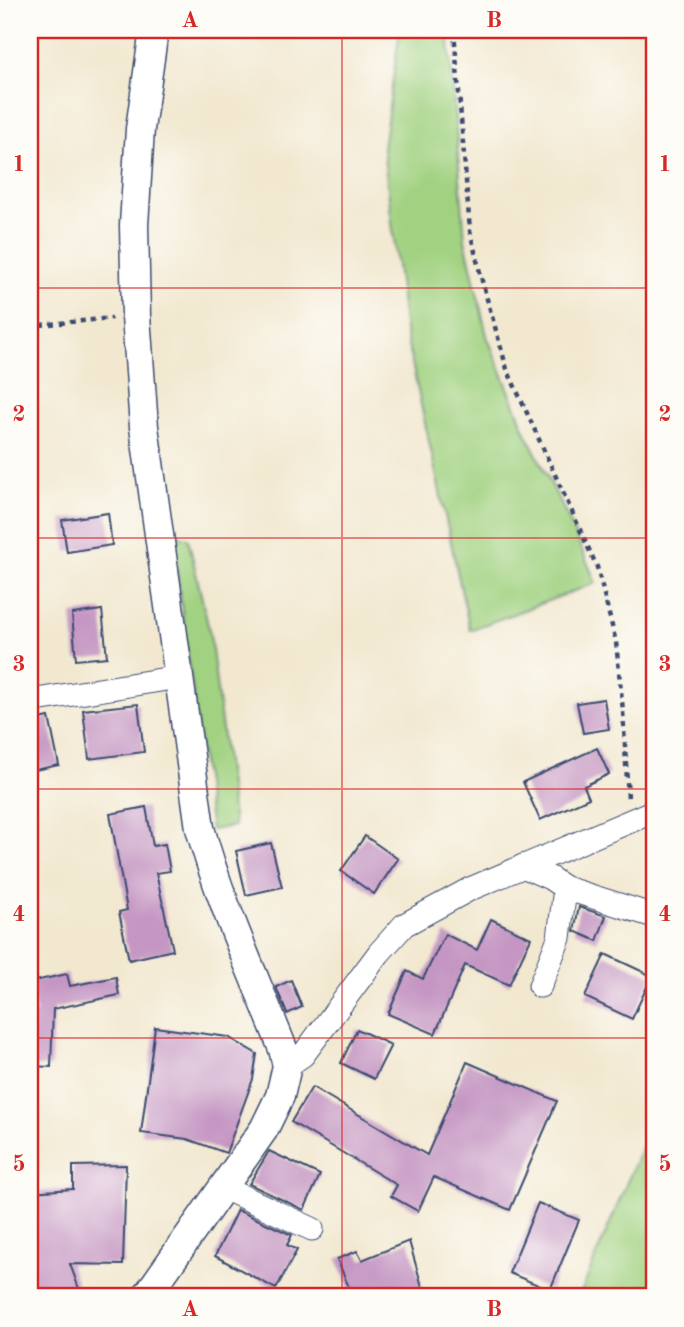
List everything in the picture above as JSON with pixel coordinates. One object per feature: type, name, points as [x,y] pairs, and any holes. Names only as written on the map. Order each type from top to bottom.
[{"type":"street","points":[[146,1297],[264,1129],[280,1096],[287,1066],[283,1049],[214,878],[200,828],[144,427],[135,316],[134,225],[140,129],[154,30]]},
{"type":"street","points":[[30,701],[178,677]]},
{"type":"street","points":[[287,1066],[303,1055],[379,953],[404,925],[470,888],[654,811]]},
{"type":"street","points":[[523,866],[565,888],[654,916]]},
{"type":"street","points":[[540,986],[559,938],[565,888]]},
{"type":"street","points":[[224,1188],[312,1229]]},
{"type":"path","points":[[454,30],[470,231],[507,369],[597,566],[615,642],[624,711],[630,821]]},
{"type":"path","points":[[30,326],[135,316]]},
{"type":"green space","points":[[400,30],[448,30],[465,240],[487,336],[527,435],[569,520],[596,583],[470,630],[405,331],[383,148]]},
{"type":"green space","points":[[172,534],[188,538],[210,634],[234,826],[211,830]]},
{"type":"green space","points":[[654,1118],[654,1297],[579,1297]]},
{"type":"building","points":[[108,513],[112,545],[67,552],[62,520]]},
{"type":"building","points":[[102,610],[107,657],[76,660],[72,614]]},
{"type":"building","points":[[604,699],[609,729],[583,733],[577,703]]},
{"type":"building","points":[[138,704],[144,752],[89,759],[83,710]]},
{"type":"building","points":[[49,717],[59,765],[30,771],[30,721]]},
{"type":"building","points":[[597,748],[609,774],[584,786],[589,798],[540,820],[523,782]]},
{"type":"building","points":[[146,807],[153,846],[165,844],[170,871],[156,873],[173,950],[129,960],[119,912],[127,910],[110,814]]},
{"type":"building","points":[[365,836],[398,859],[374,894],[341,871]]},
{"type":"building","points":[[271,843],[282,887],[246,895],[236,851]]},
{"type":"building","points":[[579,907],[606,916],[597,941],[574,931]]},
{"type":"building","points":[[491,919],[531,938],[509,985],[465,965],[435,1034],[388,1014],[407,971],[423,979],[445,934],[477,950]]},
{"type":"building","points":[[605,954],[652,976],[632,1019],[585,997]]},
{"type":"building","points":[[67,974],[70,986],[116,977],[119,995],[53,1009],[51,1067],[30,1066],[30,1014],[36,1014],[30,982]]},
{"type":"building","points":[[291,980],[302,1007],[287,1014],[276,987]]},
{"type":"building","points":[[155,1027],[228,1037],[257,1054],[253,1079],[226,1153],[187,1139],[141,1133]]},
{"type":"building","points":[[357,1029],[391,1045],[374,1079],[341,1063]]},
{"type":"building","points":[[467,1062],[557,1101],[510,1210],[434,1177],[418,1211],[391,1196],[397,1185],[291,1122],[312,1087],[427,1155]]},
{"type":"building","points":[[269,1151],[320,1175],[304,1210],[249,1184]]},
{"type":"building","points":[[126,1165],[123,1265],[70,1264],[82,1297],[30,1297],[30,1192],[73,1189],[73,1166]]},
{"type":"building","points":[[538,1203],[579,1220],[550,1290],[509,1273]]},
{"type":"building","points":[[237,1210],[292,1235],[287,1245],[297,1250],[276,1289],[215,1256]]},
{"type":"building","points":[[409,1241],[425,1297],[353,1297],[337,1259],[357,1251],[362,1260]]}]
